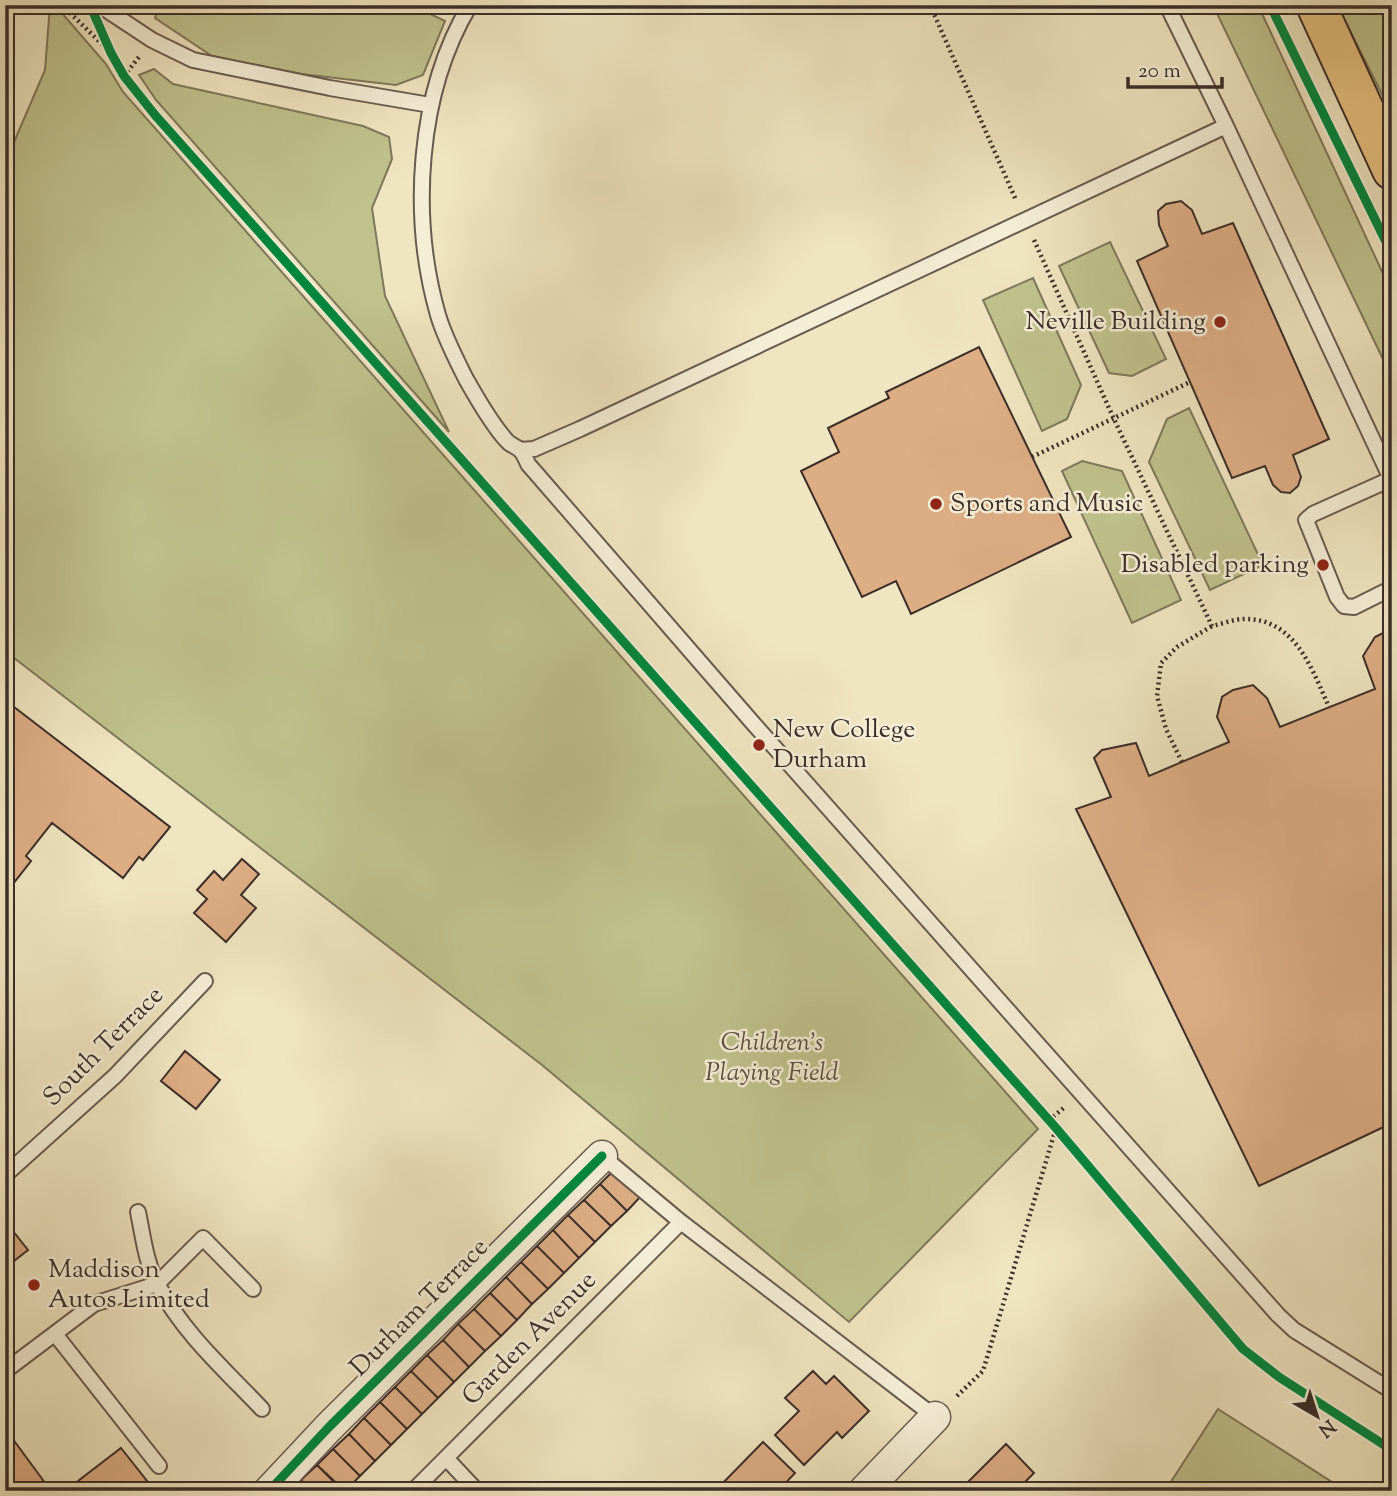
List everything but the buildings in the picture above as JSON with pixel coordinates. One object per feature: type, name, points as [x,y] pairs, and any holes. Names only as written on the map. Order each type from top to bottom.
[{"type":"highway","points":[[1315,5],[1392,170]]},
{"type":"street","name":"Durham Terrace","points":[[269,1491],[329,1427],[602,1156]]},
{"type":"street","points":[[864,1491],[935,1417]]},
{"type":"lane","points":[[99,5],[152,40],[193,60],[430,105]]},
{"type":"lane","points":[[470,5],[457,27],[430,105],[424,165],[424,230],[428,273],[439,318],[466,380],[508,442],[520,450],[528,464],[752,722],[1278,1315],[1293,1330],[1392,1391]]},
{"type":"lane","points":[[1167,5],[1391,480],[1313,513],[1306,520],[1332,586],[1344,606],[1353,607],[1392,588]]},
{"type":"lane","points":[[520,450],[534,449],[580,429],[1226,127]]},
{"type":"lane","name":"South Terrace","points":[[5,1175],[115,1076],[205,981]]},
{"type":"lane","points":[[602,1156],[681,1222],[935,1417]]},
{"type":"lane","points":[[138,1212],[157,1284],[195,1340],[262,1409]]},
{"type":"lane","name":"Garden Avenue","points":[[413,1491],[681,1222]]},
{"type":"lane","points":[[5,1371],[94,1304],[157,1284],[203,1238],[253,1289]]},
{"type":"lane","points":[[55,1334],[159,1466]]},
{"type":"lane","points":[[446,1458],[477,1491]]},
{"type":"path","points":[[61,5],[111,53]]},
{"type":"path","points":[[930,5],[1113,417],[1212,626]]},
{"type":"path","points":[[100,29],[111,53],[132,86]]},
{"type":"path","points":[[1032,457],[1190,383]]},
{"type":"path","points":[[1182,762],[1166,729],[1157,696],[1161,663],[1177,647],[1212,626],[1243,619],[1265,622],[1294,639],[1309,662],[1329,707]]},
{"type":"path","points":[[1040,1110],[1065,1139]]},
{"type":"path","points":[[935,1417],[983,1371],[1056,1128]]},
{"type":"green space","name":"Children's Playing Field","points":[[50,5],[55,5],[106,64],[123,92],[1038,1129],[849,1322],[542,1065],[5,651],[5,163],[45,70]]},
{"type":"green space","points":[[159,5],[427,5],[424,11],[445,21],[423,75],[396,85],[301,74],[212,56],[155,18]]},
{"type":"green space","points":[[1213,5],[1258,5],[1392,293],[1392,378]]},
{"type":"green space","points":[[1337,5],[1392,5],[1392,114]]},
{"type":"green space","points":[[154,69],[173,84],[363,126],[389,137],[392,159],[372,208],[385,296],[449,432],[156,100],[139,75]]},
{"type":"green space","points":[[1110,242],[1166,359],[1132,376],[1109,373],[1059,266]]},
{"type":"green space","points":[[1033,278],[1081,385],[1067,419],[1042,431],[983,300]]},
{"type":"green space","points":[[1189,408],[1263,565],[1210,590],[1149,462],[1167,419]]},
{"type":"green space","points":[[1082,461],[1122,471],[1181,600],[1132,623],[1062,471]]},
{"type":"green space","points":[[1218,1409],[1346,1491],[1165,1491]]},
{"type":"cycle path","points":[[90,5],[124,76],[155,115],[1056,1128],[1243,1349],[1279,1377],[1392,1450]]},
{"type":"cycle path","points":[[1270,5],[1392,254]]},
{"type":"cycle path","points":[[269,1491],[329,1427],[602,1156]]},
{"type":"place","name":"Neville Building","points":[[1220,322]]},
{"type":"place","name":"Sports and Music","points":[[936,504]]},
{"type":"place","name":"Disabled parking","points":[[1323,565]]},
{"type":"place","name":"New College Durham","points":[[759,745]]},
{"type":"place","name":"Maddison Autos Limited","points":[[34,1285]]}]
